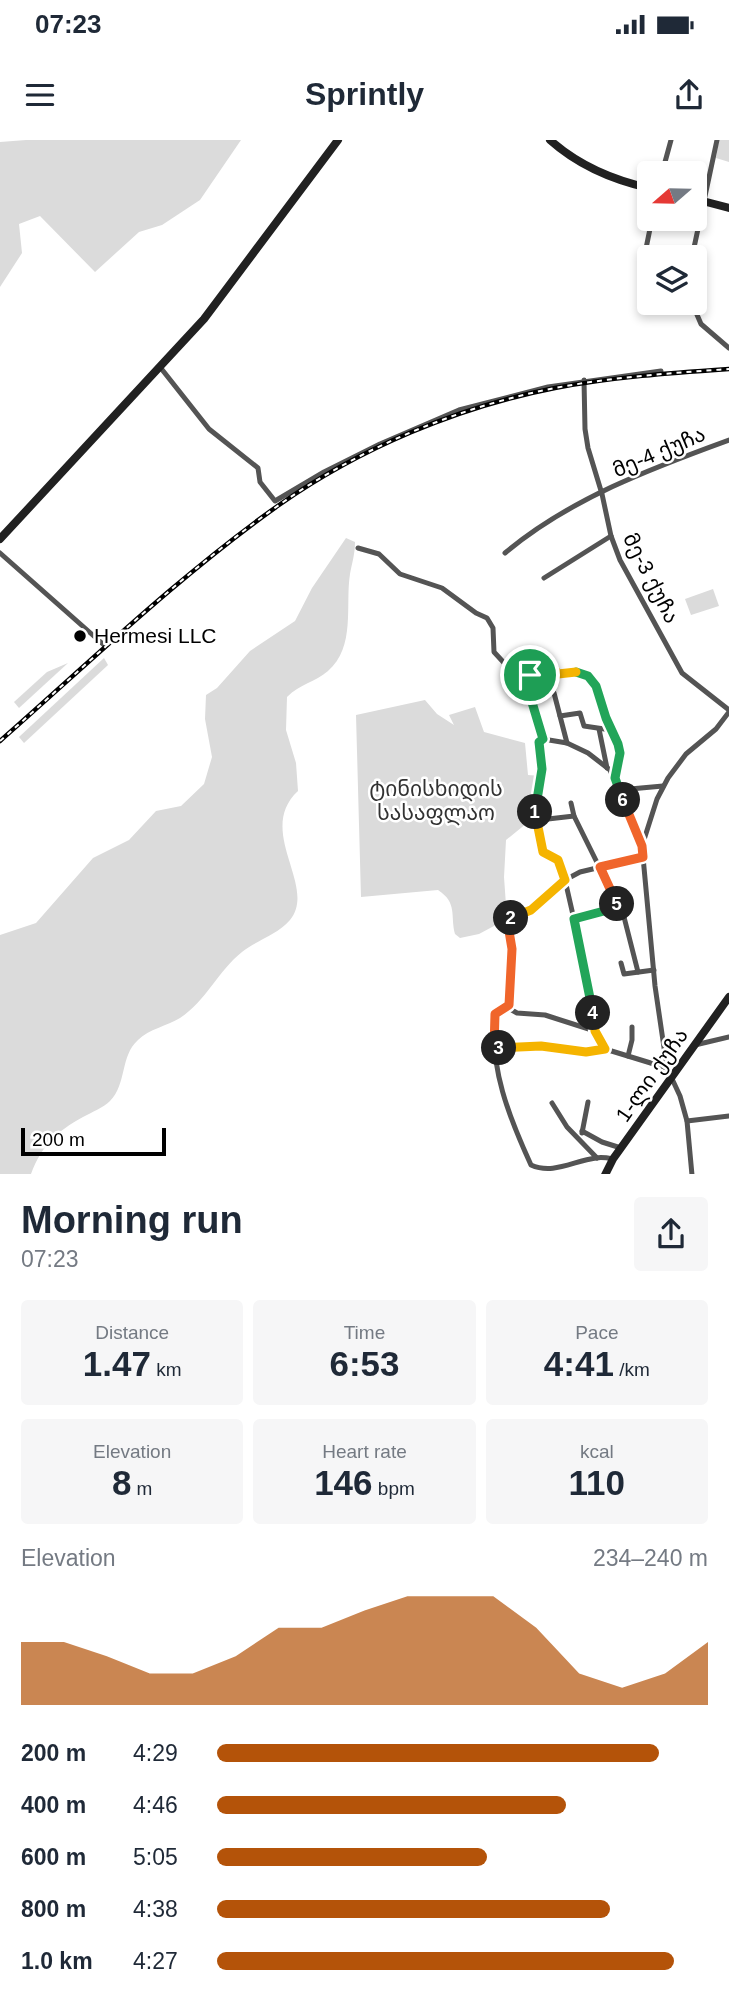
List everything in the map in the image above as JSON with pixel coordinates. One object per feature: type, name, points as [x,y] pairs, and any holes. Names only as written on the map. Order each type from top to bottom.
[{"type":"main road","points":[[0,539],[204,319],[338,140]]},
{"type":"main road","points":[[550,140],[606,175],[637,184]]},
{"type":"main road","points":[[707,203],[729,208]]},
{"type":"main road","name":"1-ლი ქუჩა","points":[[605,1174],[729,997]]},
{"type":"street","points":[[665,161],[671,140]]},
{"type":"street","points":[[707,174],[717,140]]},
{"type":"street","points":[[697,315],[701,324],[729,348]]},
{"type":"street","points":[[160,367],[208,429],[258,468],[260,482],[275,501],[324,472],[427,422],[459,410],[584,380],[661,371]]},
{"type":"street","name":"მე-3 ქუჩა","points":[[584,380],[588,448],[620,560],[682,673],[729,711]]},
{"type":"street","name":"მე-4 ქუჩა","points":[[505,553],[528,534],[602,494],[657,467],[729,440]]},
{"type":"street","points":[[544,578],[611,536]]},
{"type":"street","points":[[358,548],[379,555],[400,574],[442,588],[487,618],[493,628],[494,652],[506,665],[530,675],[554,693],[567,743]]},
{"type":"street","points":[[0,553],[104,645]]},
{"type":"street","points":[[530,675],[551,664],[558,674],[576,672],[588,676],[596,686],[620,753],[615,778]]},
{"type":"street","points":[[537,680],[531,699],[543,739]]},
{"type":"street","points":[[642,846],[663,786],[686,754],[716,729],[729,711]]},
{"type":"street","points":[[560,716],[580,713],[584,726],[611,730]]},
{"type":"street","points":[[599,729],[607,768]]},
{"type":"street","points":[[543,739],[567,743],[588,753],[607,768],[615,778],[642,846],[667,1068],[680,1096],[687,1121],[691,1174]]},
{"type":"street","points":[[543,739],[539,742],[541,776],[535,818],[543,852],[558,860],[565,880],[589,985],[595,1031],[605,1049]]},
{"type":"street","points":[[619,790],[663,786]]},
{"type":"street","points":[[571,803],[574,816],[624,917],[638,972]]},
{"type":"street","points":[[535,818],[574,816]]},
{"type":"street","points":[[595,1031],[545,1015],[512,1011],[509,1005],[512,949],[507,919],[531,910],[565,880],[580,872],[643,857]]},
{"type":"street","points":[[574,919],[619,907]]},
{"type":"street","points":[[621,963],[624,974],[654,970]]},
{"type":"street","points":[[509,1005],[495,1014],[494,1048],[503,1096],[531,1165],[539,1170],[558,1171],[597,1158],[613,1159]]},
{"type":"street","points":[[628,1056],[632,1027]]},
{"type":"street","points":[[695,1045],[729,1037]]},
{"type":"street","points":[[494,1048],[541,1046],[586,1052],[605,1049],[667,1068]]},
{"type":"street","points":[[580,1140],[588,1102]]},
{"type":"street","points":[[552,1103],[563,1121],[597,1158]]},
{"type":"street","points":[[687,1121],[729,1116]]},
{"type":"street","points":[[582,1131],[621,1148]]},
{"type":"green space","points":[[241,140],[200,200],[162,225],[139,232],[95,272],[40,216],[19,224],[22,253],[0,287],[0,142]]},
{"type":"green space","points":[[719,140],[729,140],[729,162],[716,158]]},
{"type":"green space","points":[[346,538],[355,542],[355,546],[350,574],[348,625],[343,650],[328,671],[287,697],[286,730],[296,763],[298,791],[286,807],[283,823],[284,840],[297,891],[297,906],[290,920],[234,960],[189,1011],[138,1040],[128,1054],[119,1087],[110,1101],[58,1134],[45,1147],[31,1174],[0,1174],[0,935],[36,923],[93,858],[129,840],[156,811],[181,806],[204,784],[212,757],[205,719],[206,695],[217,688],[250,651],[295,621],[312,588]]},
{"type":"green space","points":[[713,589],[719,606],[691,615],[685,599]]},
{"type":"green space","points":[[104,658],[108,665],[24,743],[19,737]]},
{"type":"green space","points":[[68,663],[19,708],[14,702],[47,672]]},
{"type":"green space","name":"ტინისხიდის სასაფლაო","points":[[425,700],[437,714],[454,725],[449,715],[475,707],[484,732],[525,743],[528,775],[541,776],[535,818],[531,817],[506,840],[504,877],[507,919],[479,934],[460,938],[455,934],[451,905],[438,890],[361,897],[356,715]]},
{"type":"railway","points":[[0,741],[206,560],[310,484],[376,448],[446,418],[519,396],[598,381],[729,369]]},
{"type":"place","name":"Hermesi LLC","points":[[80,636]]},
{"type":"route","points":[[551,664],[558,674],[583,674],[596,686],[620,753],[615,778],[642,846],[643,857],[600,867],[619,907],[574,919],[589,985],[595,1031],[605,1049],[586,1052],[541,1046],[494,1048],[495,1014],[509,1005],[510,997],[512,949],[507,919],[531,910],[565,880],[558,860],[543,852],[535,818],[542,769],[539,742],[543,739],[531,699],[537,680],[530,675],[551,664]]}]
